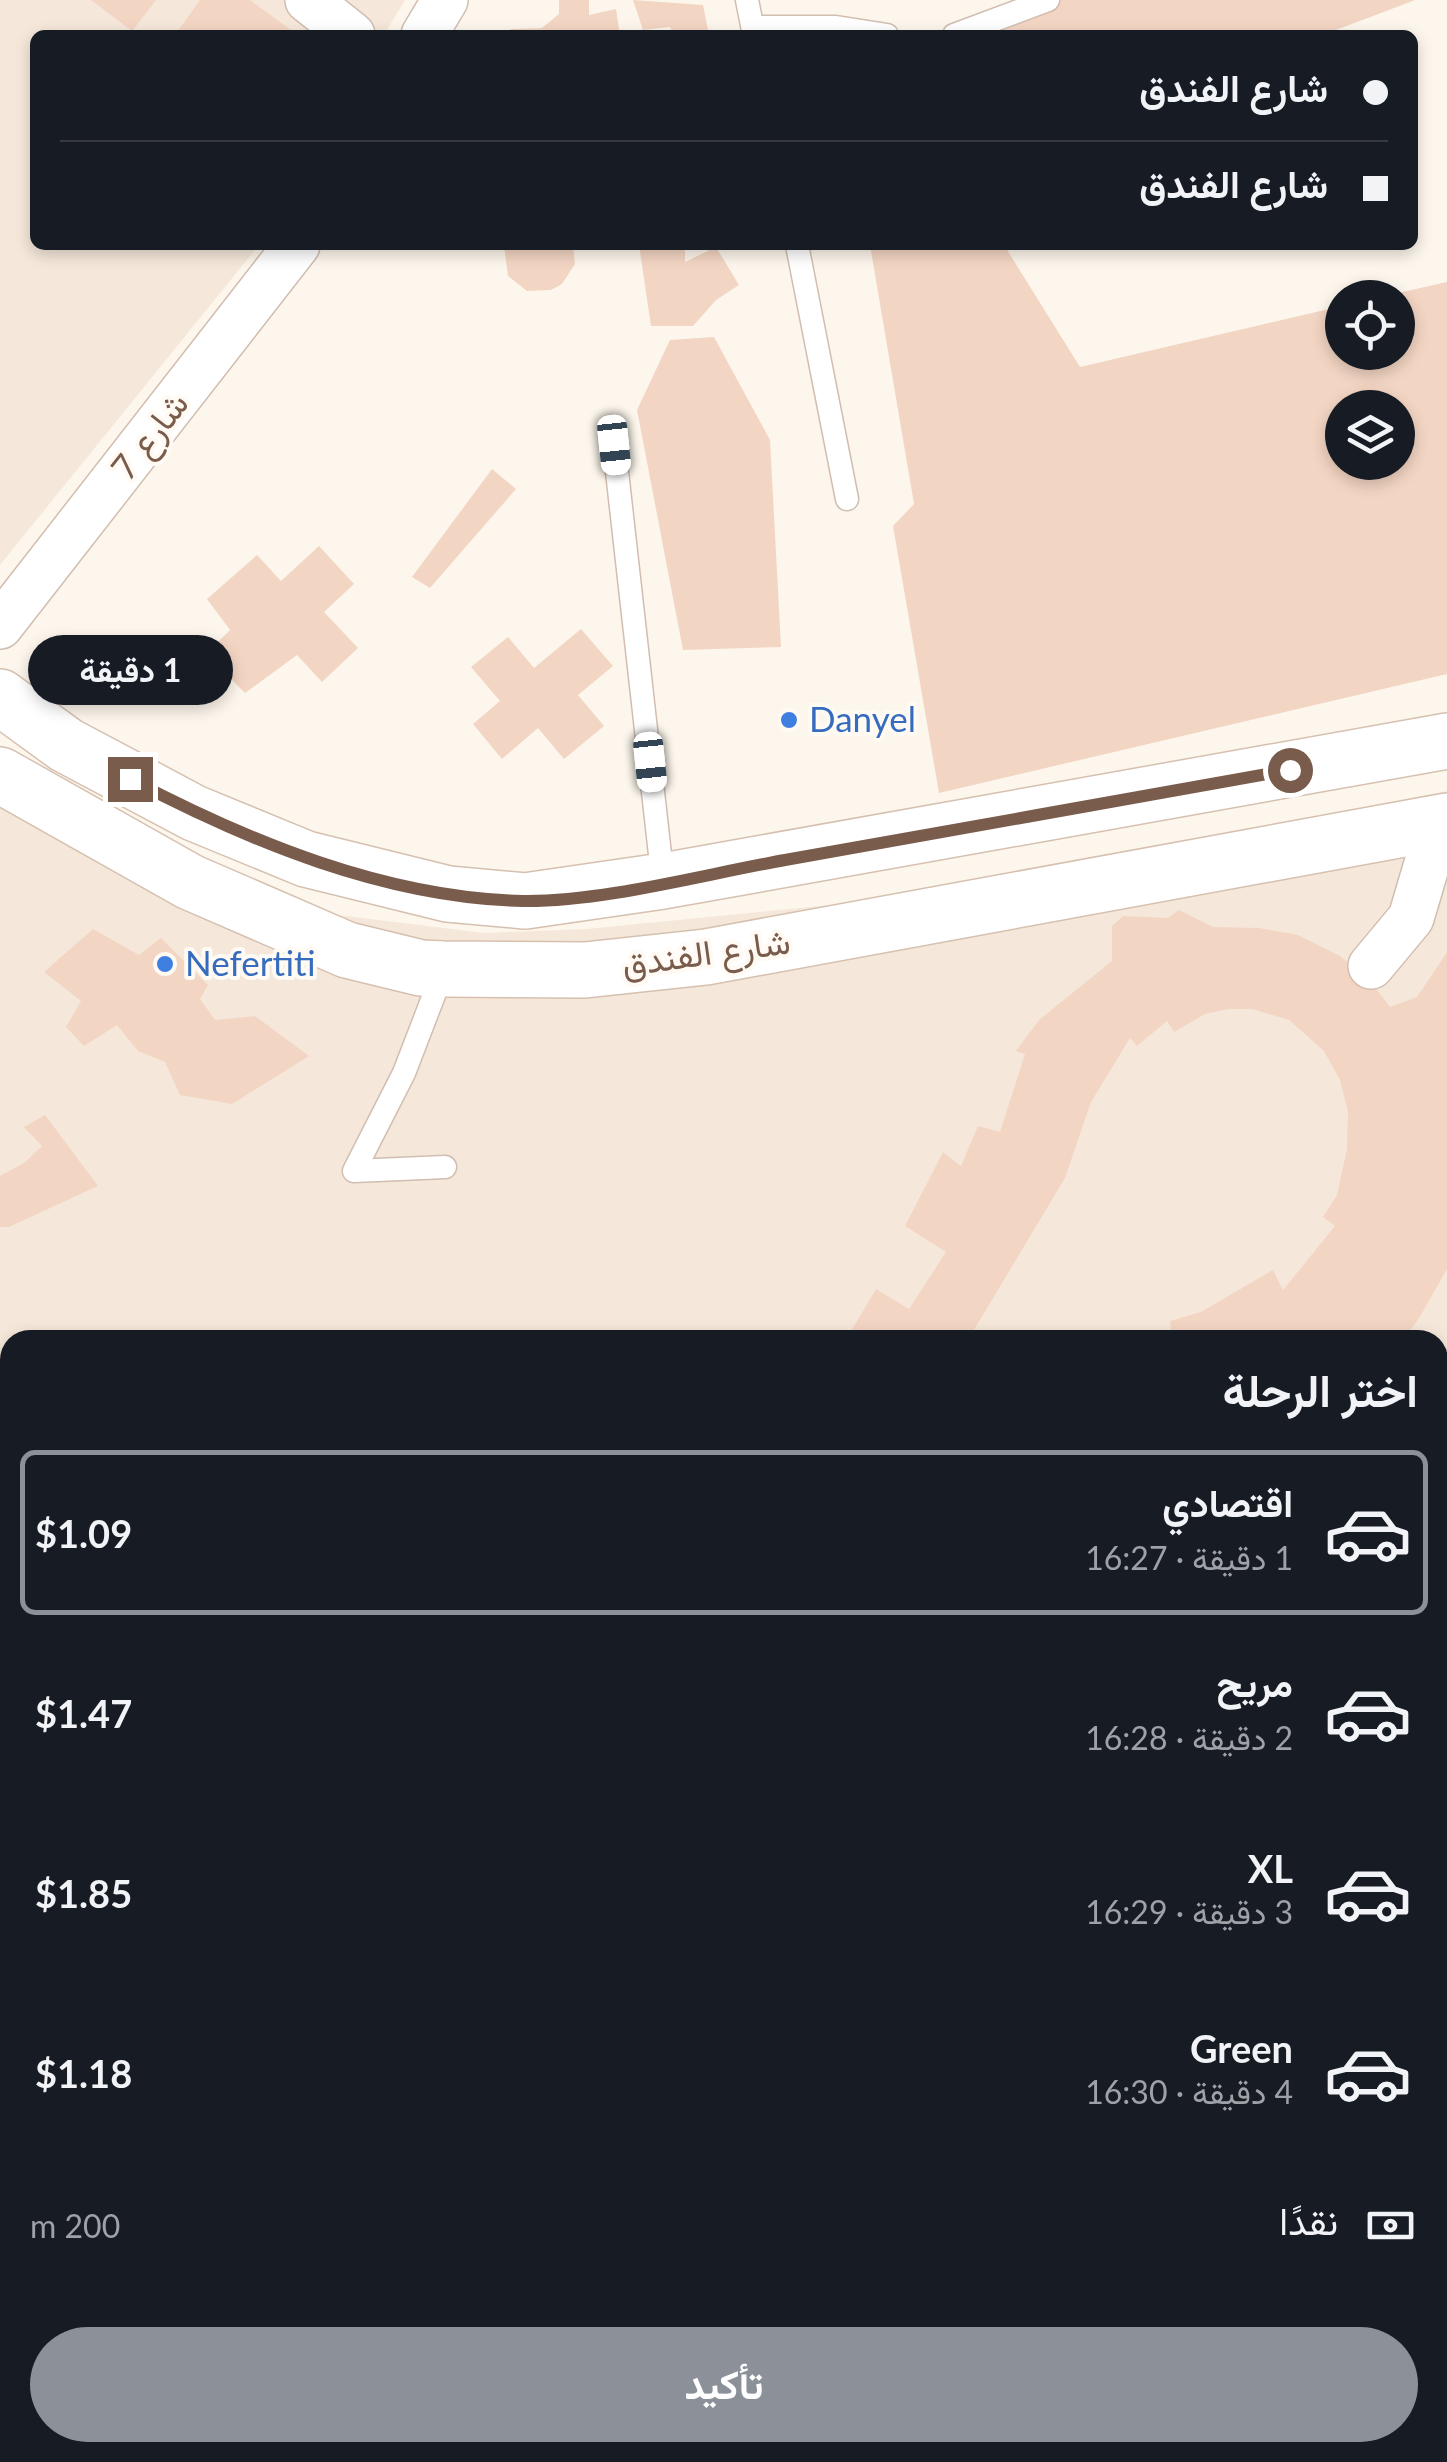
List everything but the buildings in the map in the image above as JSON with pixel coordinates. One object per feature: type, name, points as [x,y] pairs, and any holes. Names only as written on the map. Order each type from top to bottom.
[{"type":"street","points":[[308,0],[346,30]]},
{"type":"street","points":[[427,30],[445,0]]},
{"type":"street","name":"شارع 7","points":[[0,626],[293,250]]},
{"type":"street","points":[[0,697],[66,745],[194,813],[306,859],[448,894],[526,901],[664,882],[1447,742]]},
{"type":"street","name":"شارع الفندق","points":[[0,775],[76,820],[225,897],[347,950],[421,968],[444,969],[585,970],[706,957],[1443,822]]},
{"type":"street","points":[[1372,966],[1412,918],[1443,822]]},
{"type":"lane","points":[[747,0],[754,30]]},
{"type":"lane","points":[[967,30],[1048,0]]},
{"type":"lane","points":[[781,30],[851,30]]},
{"type":"lane","points":[[797,250],[847,500]]},
{"type":"lane","points":[[614,445],[664,882]]},
{"type":"lane","points":[[444,969],[404,1073],[354,1171],[446,1168]]},
{"type":"shaded area","points":[[0,0],[405,0],[387,30],[30,30],[30,250],[255,250],[0,565]]},
{"type":"shaded area","points":[[0,745],[255,888],[330,914],[484,933],[587,929],[892,899],[1447,791],[1447,1330],[0,1330]]},
{"type":"place","name":"Danyel","points":[[789,720]]},
{"type":"place","name":"Nefertiti","points":[[165,964]]},
{"type":"route","points":[[130,779],[194,813],[306,859],[448,894],[526,901],[664,882],[1290,770]]}]
